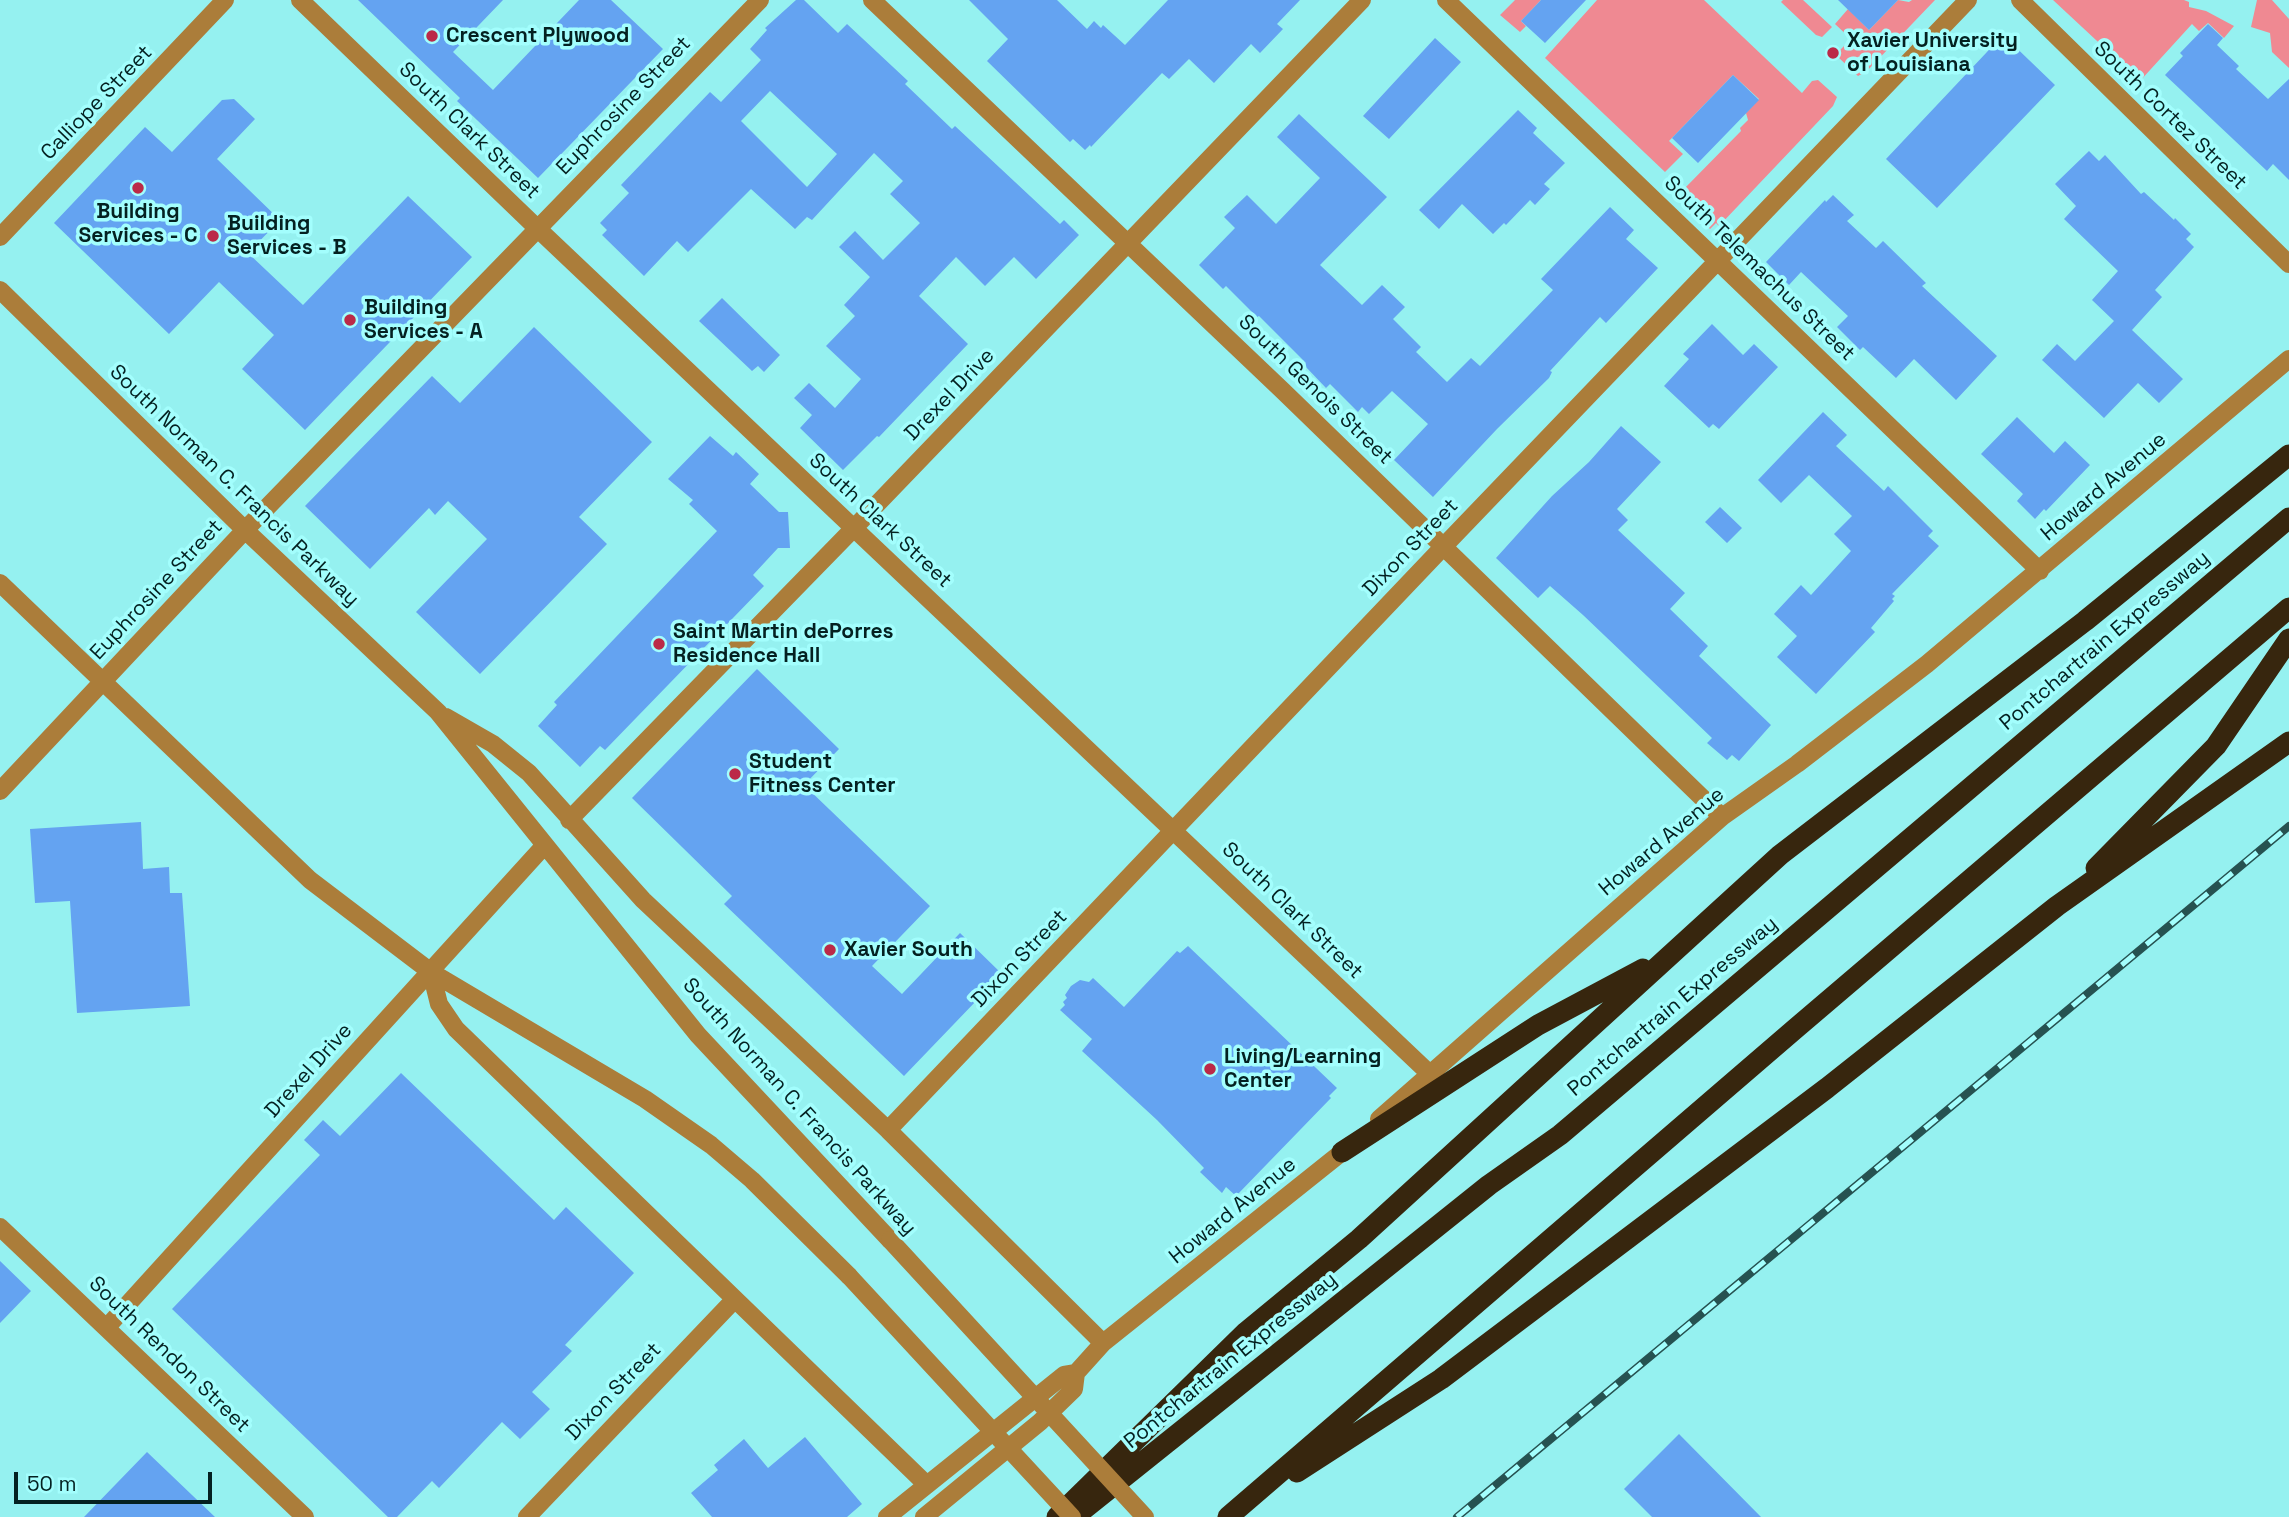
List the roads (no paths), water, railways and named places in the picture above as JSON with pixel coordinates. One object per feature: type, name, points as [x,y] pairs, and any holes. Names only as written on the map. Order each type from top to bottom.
[{"type":"highway","points":[[1057,1517],[1246,1332],[1359,1238],[1780,855],[2085,621],[2286,456]]},
{"type":"highway","name":"Pontchartrain Expressway","points":[[1073,1517],[1489,1185],[1560,1135],[2289,518]]},
{"type":"highway","points":[[1233,1513],[2289,608]]},
{"type":"highway","points":[[2057,906],[2216,746],[2289,639]]},
{"type":"highway","points":[[1233,1513],[1441,1379],[1827,1088],[2057,906],[2289,742]]},
{"type":"highway","points":[[1342,1152],[1538,1025],[1670,955]]},
{"type":"street","name":"Calliope Street","points":[[0,237],[225,0]]},
{"type":"street","name":"South Clark Street","points":[[300,0],[1430,1074]]},
{"type":"street","name":"Euphrosine Street","points":[[0,791],[244,530],[760,0]]},
{"type":"street","name":"South Genois Street","points":[[872,0],[1444,546],[1722,817]]},
{"type":"street","name":"Drexel Drive","points":[[569,820],[1362,0]]},
{"type":"street","name":"South Telemachus Street","points":[[1446,0],[2040,571]]},
{"type":"street","name":"Dixon Street","points":[[888,1130],[1968,0]]},
{"type":"street","name":"South Cortez Street","points":[[2020,0],[2289,264]]},
{"type":"street","name":"South Norman C. Francis Parkway","points":[[0,290],[244,530],[438,712],[698,1035],[1145,1517]]},
{"type":"street","name":"Howard Avenue","points":[[923,1517],[1040,1422],[1073,1389],[1076,1373],[1103,1343],[1342,1152],[1722,817],[1797,764],[1917,672],[2289,359]]},
{"type":"street","points":[[0,583],[310,880],[431,972],[645,1099],[711,1145],[752,1180],[849,1276],[1073,1517]]},
{"type":"street","name":"South Norman C. Francis Parkway","points":[[438,712],[493,744],[520,766],[643,900],[888,1130],[1103,1343]]},
{"type":"street","name":"Drexel Drive","points":[[107,1326],[544,846]]},
{"type":"street","points":[[431,972],[439,1004],[456,1028],[927,1485]]},
{"type":"street","name":"South Rendon Street","points":[[0,1227],[305,1517]]},
{"type":"street","name":"Dixon Street","points":[[527,1517],[735,1299]]},
{"type":"street","name":"Howard Avenue","points":[[887,1517],[1064,1375],[1076,1373]]},
{"type":"railway","points":[[1457,1517],[2289,826]]},
{"type":"place","name":"Crescent Plywood","points":[[432,36]]},
{"type":"place","name":"Xavier University of Louisiana","points":[[1833,53]]},
{"type":"place","name":"Building Services - C","points":[[138,188]]},
{"type":"place","name":"Building Services - B","points":[[213,236]]},
{"type":"place","name":"Building Services - A","points":[[350,320]]},
{"type":"place","name":"Saint Martin dePorres Residence Hall","points":[[659,644]]},
{"type":"place","name":"Student Fitness Center","points":[[735,774]]},
{"type":"place","name":"Xavier South","points":[[830,950]]},
{"type":"place","name":"Living/Learning Center","points":[[1210,1069]]}]
